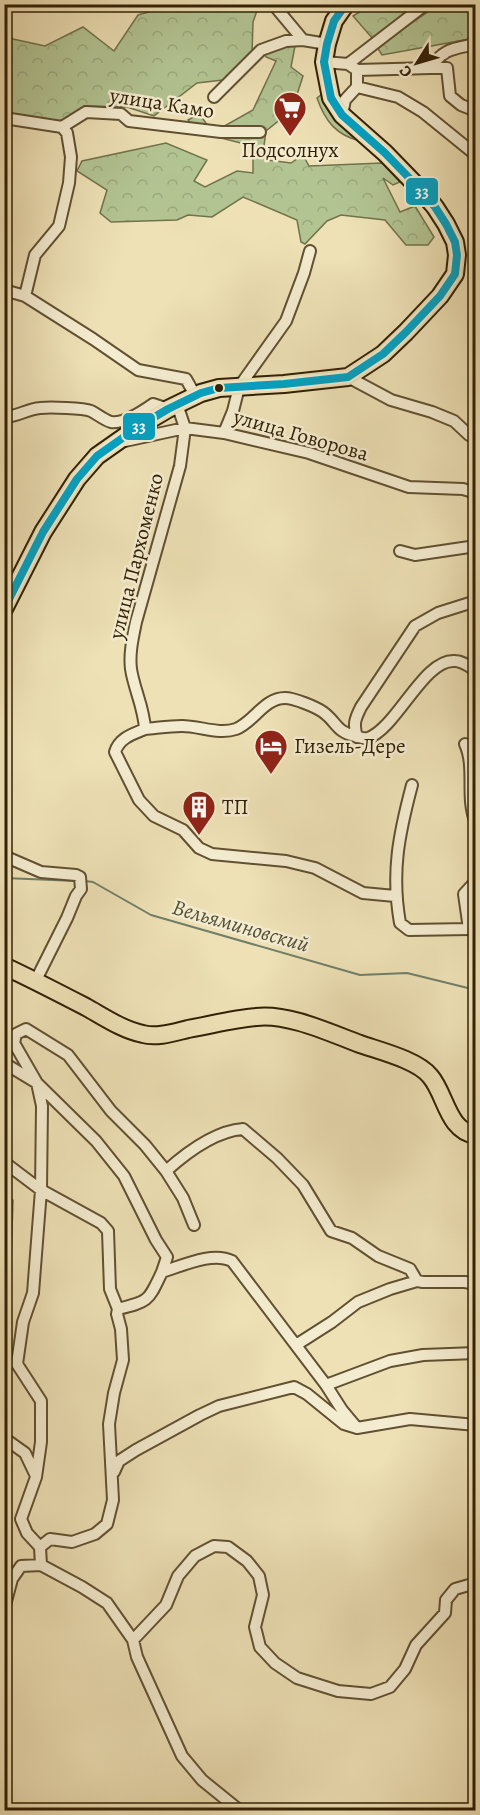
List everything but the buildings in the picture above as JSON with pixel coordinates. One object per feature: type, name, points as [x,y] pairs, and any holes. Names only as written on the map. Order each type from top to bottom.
[{"type":"highway","points":[[4,609],[43,532],[60,504],[97,456],[172,407],[195,395],[219,388],[348,377],[383,354],[441,296],[455,273],[457,261],[453,236],[435,207],[385,153],[342,115],[331,98],[325,67],[327,44],[334,21],[346,4]]},
{"type":"highway","points":[[4,966],[113,1022],[144,1034],[174,1032],[270,1016],[320,1030],[425,1070],[435,1083],[454,1121],[465,1131],[476,1135]]},
{"type":"street","points":[[273,4],[303,40]]},
{"type":"street","points":[[352,68],[426,4]]},
{"type":"street","points":[[214,97],[261,50],[286,41],[303,40],[327,44]]},
{"type":"street","points":[[431,69],[442,54],[449,50],[476,44]]},
{"type":"street","points":[[325,67],[447,68],[450,96],[461,105],[476,111]]},
{"type":"street","points":[[352,68],[357,87]]},
{"type":"street","points":[[342,115],[345,99],[357,87]]},
{"type":"street","points":[[357,87],[399,98],[423,112],[476,155]]},
{"type":"street","name":"улица Камо","points":[[62,127],[86,111],[121,114],[129,121],[220,132],[260,132]]},
{"type":"street","points":[[4,118],[62,127],[67,133],[71,157],[69,183],[59,226],[35,255],[25,296]]},
{"type":"street","points":[[224,433],[239,387],[286,321],[310,251]]},
{"type":"street","points":[[4,290],[25,296],[138,370],[186,379],[195,395]]},
{"type":"street","points":[[348,377],[391,400],[454,421],[469,435],[476,437]]},
{"type":"street","points":[[4,417],[15,417],[26,411],[40,408],[89,410],[112,422],[130,418],[153,405],[172,407],[185,428]]},
{"type":"street","name":"улица Говорова","points":[[116,442],[185,428],[224,433],[309,453],[409,487],[463,489],[476,493]]},
{"type":"street","name":"улица Пархоменко","points":[[145,729],[144,716],[131,669],[131,648],[136,622],[180,466],[185,428]]},
{"type":"street","points":[[400,551],[415,555],[476,546]]},
{"type":"street","points":[[357,737],[354,720],[415,626],[438,613],[476,601]]},
{"type":"street","points":[[395,896],[363,893],[315,868],[286,861],[212,854],[199,848],[183,830],[154,816],[139,800],[115,752],[117,744],[145,729],[182,726],[222,731],[235,729],[247,723],[271,701],[285,698],[324,712],[345,734],[364,739],[382,728],[427,676],[448,661],[457,661],[476,671]]},
{"type":"street","points":[[465,744],[469,753],[470,800],[476,823]]},
{"type":"street","points":[[412,785],[396,860],[395,896],[400,923],[409,930],[472,929],[464,894],[476,881]]},
{"type":"street","points":[[4,856],[41,872],[80,877],[81,887],[36,981]]},
{"type":"street","points":[[41,1565],[40,1547],[27,1533],[21,1520],[36,1477],[41,1442],[41,1401],[17,1365],[23,1322],[33,1293],[41,1190],[42,1106],[37,1083],[14,1043],[16,1034],[27,1029],[68,1055],[111,1111],[145,1145],[166,1171],[183,1198],[194,1225]]},
{"type":"street","points":[[4,1063],[37,1083],[96,1142],[124,1176],[166,1257],[151,1296],[141,1303],[117,1312]]},
{"type":"street","points":[[166,1171],[206,1142],[231,1130],[243,1129],[278,1158],[303,1185],[331,1230],[352,1238],[378,1256],[410,1269],[417,1281]]},
{"type":"street","points":[[4,1162],[41,1190],[101,1223],[108,1231],[110,1289],[121,1329],[123,1360],[109,1424],[113,1500],[107,1524],[95,1534],[72,1542],[50,1539],[40,1547]]},
{"type":"street","points":[[162,1272],[208,1258],[225,1258],[232,1261],[357,1428]]},
{"type":"street","points":[[296,1345],[358,1302],[390,1289],[417,1281],[476,1284]]},
{"type":"street","points":[[326,1385],[390,1361],[423,1355],[476,1353]]},
{"type":"street","points":[[113,1475],[118,1461],[200,1415],[219,1406],[294,1387],[307,1394],[344,1424],[357,1428],[410,1419],[476,1425]]},
{"type":"street","points":[[4,1438],[25,1453],[36,1477]]},
{"type":"street","points":[[134,1640],[166,1605],[178,1576],[195,1556],[214,1546],[228,1546],[247,1561],[259,1576],[263,1595],[255,1627],[260,1647],[275,1663],[297,1678],[338,1691],[372,1694],[390,1687],[405,1669],[416,1645],[445,1613],[446,1600],[455,1589],[476,1582]]},
{"type":"street","points":[[4,1609],[12,1579],[21,1566],[41,1565],[107,1603],[134,1640],[137,1657],[182,1756],[202,1780],[239,1810]]},
{"type":"green space","points":[[165,5],[191,5],[191,11],[202,5],[259,5],[253,22],[252,54],[223,80],[197,83],[154,116],[127,107],[84,106],[63,124],[5,115],[4,32],[13,39],[45,46],[83,27],[114,51],[138,15],[166,7]]},
{"type":"green space","points":[[371,5],[418,5],[373,39],[353,16]]},
{"type":"green space","points":[[438,5],[475,5],[475,38],[382,55],[377,47]]},
{"type":"green space","points":[[287,44],[295,46],[291,67],[303,76],[292,110],[266,131],[263,153],[268,160],[291,163],[303,155],[309,166],[383,163],[400,182],[393,185],[383,178],[400,212],[415,206],[434,237],[428,245],[406,245],[385,220],[341,215],[327,221],[305,244],[301,242],[297,220],[243,197],[212,217],[188,215],[177,220],[111,222],[100,213],[107,190],[77,171],[82,161],[166,143],[207,160],[194,181],[205,187],[237,171],[253,173],[253,146],[201,133],[188,120],[199,114],[209,127],[221,128],[253,110],[276,61],[264,54]]},
{"type":"green space","points":[[322,94],[334,113],[360,141],[344,135],[332,126],[317,98]]},
{"type":"green space","points":[[5,1193],[13,1200],[10,1293],[5,1305]]},
{"type":"waterway","name":"Вельяминовский","points":[[4,878],[77,881]]},
{"type":"waterway","name":"Вельяминовский","points":[[85,881],[93,882],[151,915],[360,975],[407,973],[476,990]]},
{"type":"transit line","name":"33","points":[[4,609],[43,532],[77,479],[97,456],[141,425],[201,393],[219,388],[348,377],[383,354],[406,332],[440,296],[455,274],[457,255],[455,242],[435,207],[385,153],[342,115],[331,98],[324,62],[334,21],[346,4]]},
{"type":"place","name":"Подсолнух","points":[[290,137]]},
{"type":"place","name":"Гизель-Дере","points":[[271,775]]},
{"type":"place","name":"ТП","points":[[199,836]]}]
